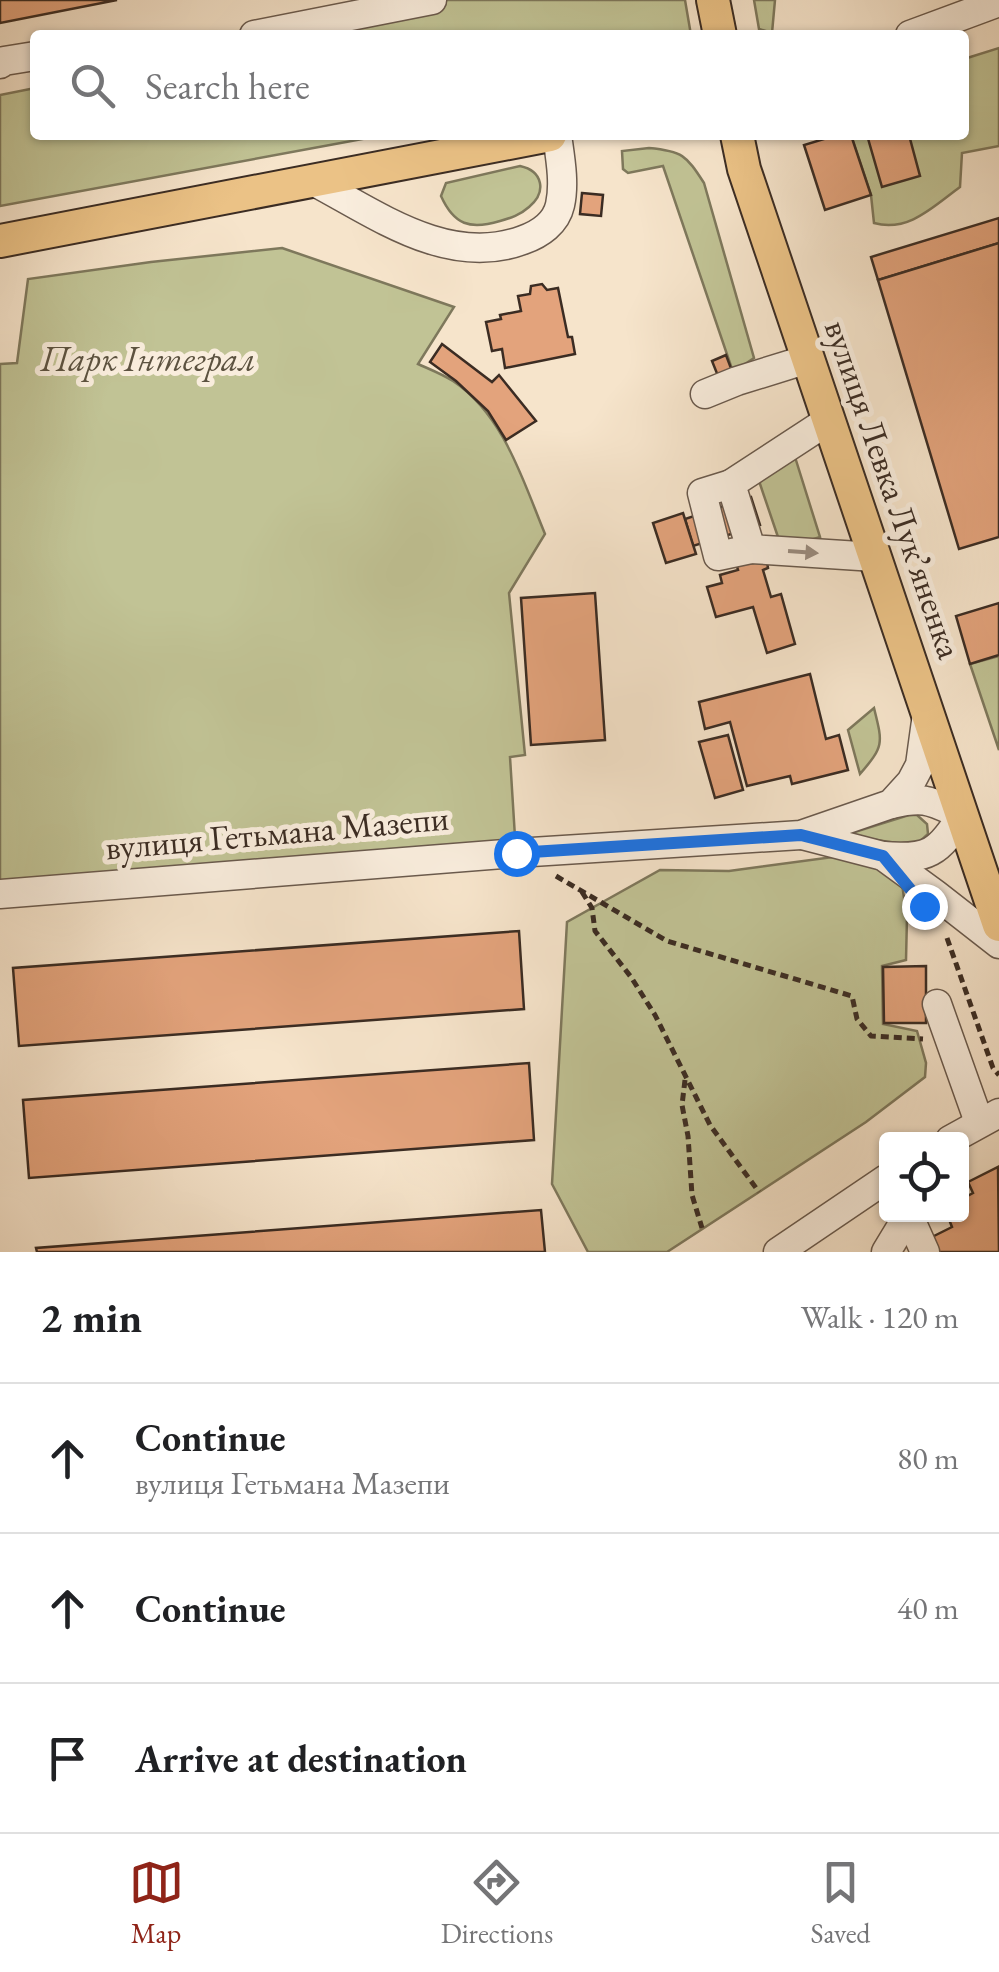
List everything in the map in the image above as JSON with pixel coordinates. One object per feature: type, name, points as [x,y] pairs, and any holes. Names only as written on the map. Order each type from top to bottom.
[{"type":"main road","points":[[713,0],[719,30]]},
{"type":"main road","points":[[0,241],[526,140]]},
{"type":"main road","name":"вулиця Левка Лукʼяненка","points":[[738,140],[744,169],[999,925]]},
{"type":"street","points":[[279,30],[432,0]]},
{"type":"street","points":[[923,30],[999,2]]},
{"type":"street","points":[[0,64],[30,57]]},
{"type":"street","points":[[313,180],[383,220],[417,234],[454,245],[513,244],[534,236],[553,222],[560,204],[560,162],[554,140]]},
{"type":"street","points":[[705,394],[808,359]]},
{"type":"street","points":[[829,420],[731,484],[750,548],[875,556]]},
{"type":"street","points":[[890,804],[911,782],[920,765],[927,711]]},
{"type":"street","points":[[917,798],[962,815],[948,839],[932,852],[909,859],[801,835],[917,798]]},
{"type":"street","name":"вулиця Гетьмана Мазепи","points":[[0,894],[801,835]]},
{"type":"street","points":[[883,856],[999,944]]},
{"type":"street","points":[[937,1004],[950,1040],[989,1118],[965,1132]]},
{"type":"street","points":[[778,1252],[879,1184]]},
{"type":"street","points":[[886,1252],[905,1222]]},
{"type":"street","points":[[912,1222],[925,1252]]},
{"type":"path","points":[[542,876],[556,876],[667,941],[852,996],[857,1019],[871,1036],[950,1040]]},
{"type":"path","points":[[581,890],[592,908],[595,930],[631,976],[710,1125],[759,1192]]},
{"type":"path","points":[[940,928],[999,1075]]},
{"type":"path","points":[[686,1076],[682,1105],[692,1195],[702,1228]]},
{"type":"green space","points":[[439,0],[685,0],[690,30],[301,30]]},
{"type":"green space","points":[[754,0],[775,0],[772,30],[759,29]]},
{"type":"green space","points":[[999,48],[999,146],[962,153],[960,187],[920,216],[898,224],[874,223],[871,195],[853,140],[969,140],[969,57]]},
{"type":"green space","points":[[30,89],[30,140],[357,140],[0,206],[0,95]]},
{"type":"green space","points":[[649,148],[682,156],[704,183],[754,358],[733,372],[663,166],[628,173],[623,169],[622,151]]},
{"type":"green space","points":[[520,166],[534,172],[540,189],[529,207],[512,217],[489,224],[464,223],[451,213],[441,196],[446,183]]},
{"type":"green space","name":"Парк Інтеграл","points":[[282,248],[454,307],[418,364],[453,381],[486,412],[510,450],[545,534],[509,593],[525,755],[510,757],[516,853],[0,894],[0,364],[17,363],[28,279]]},
{"type":"green space","points":[[795,457],[820,537],[796,545],[778,537],[759,481]]},
{"type":"green space","points":[[999,656],[999,750],[970,664]]},
{"type":"green space","points":[[874,708],[879,744],[860,774],[848,730]]},
{"type":"green space","points":[[917,815],[927,824],[928,834],[915,846],[845,835]]},
{"type":"green space","points":[[848,855],[901,878],[907,917],[906,960],[882,966],[883,1024],[917,1031],[926,1063],[925,1077],[866,1122],[667,1252],[588,1252],[552,1184],[567,922],[660,870],[729,871]]},
{"type":"building","points":[[0,0],[117,0],[0,23]]},
{"type":"building","points":[[820,140],[853,140],[871,195],[825,210],[804,145]]},
{"type":"building","points":[[868,140],[910,140],[920,176],[882,187]]},
{"type":"building","points":[[582,193],[603,195],[601,216],[580,214]]},
{"type":"building","points":[[999,218],[999,243],[878,280],[871,257]]},
{"type":"building","points":[[999,243],[999,537],[959,549],[878,280]]},
{"type":"building","points":[[542,284],[547,290],[558,288],[575,354],[505,368],[502,349],[492,351],[486,322],[521,311],[518,296],[530,294],[531,286]]},
{"type":"building","points":[[442,344],[492,382],[499,375],[536,421],[506,440],[488,411],[430,362]]},
{"type":"building","points":[[726,355],[732,371],[718,376],[712,361]]},
{"type":"building","points":[[751,497],[760,525],[693,546],[685,519]]},
{"type":"building","points":[[683,513],[696,554],[666,563],[653,523]]},
{"type":"building","points":[[760,556],[767,562],[768,568],[763,570],[771,597],[781,594],[795,644],[767,653],[753,607],[716,617],[707,587],[722,583],[720,575],[738,570],[736,563]]},
{"type":"building","points":[[595,593],[605,740],[531,745],[521,598]]},
{"type":"building","points":[[999,603],[999,655],[970,664],[956,616]]},
{"type":"building","points":[[810,674],[826,739],[839,735],[848,770],[792,784],[790,776],[747,786],[730,722],[705,729],[699,702]]},
{"type":"building","points":[[728,735],[743,790],[715,798],[699,742]]},
{"type":"building","points":[[519,931],[524,1009],[19,1046],[13,968]]},
{"type":"building","points":[[926,966],[926,1023],[884,1023],[883,967]]},
{"type":"building","points":[[529,1063],[534,1140],[29,1178],[23,1100]]},
{"type":"building","points":[[998,1167],[999,1252],[937,1252],[930,1238],[952,1227],[950,1222],[969,1222],[969,1195],[973,1193],[969,1182]]},
{"type":"building","points":[[541,1210],[545,1252],[37,1252],[36,1248]]},
{"type":"route","points":[[516,853],[801,835],[883,856],[924,906]]}]
